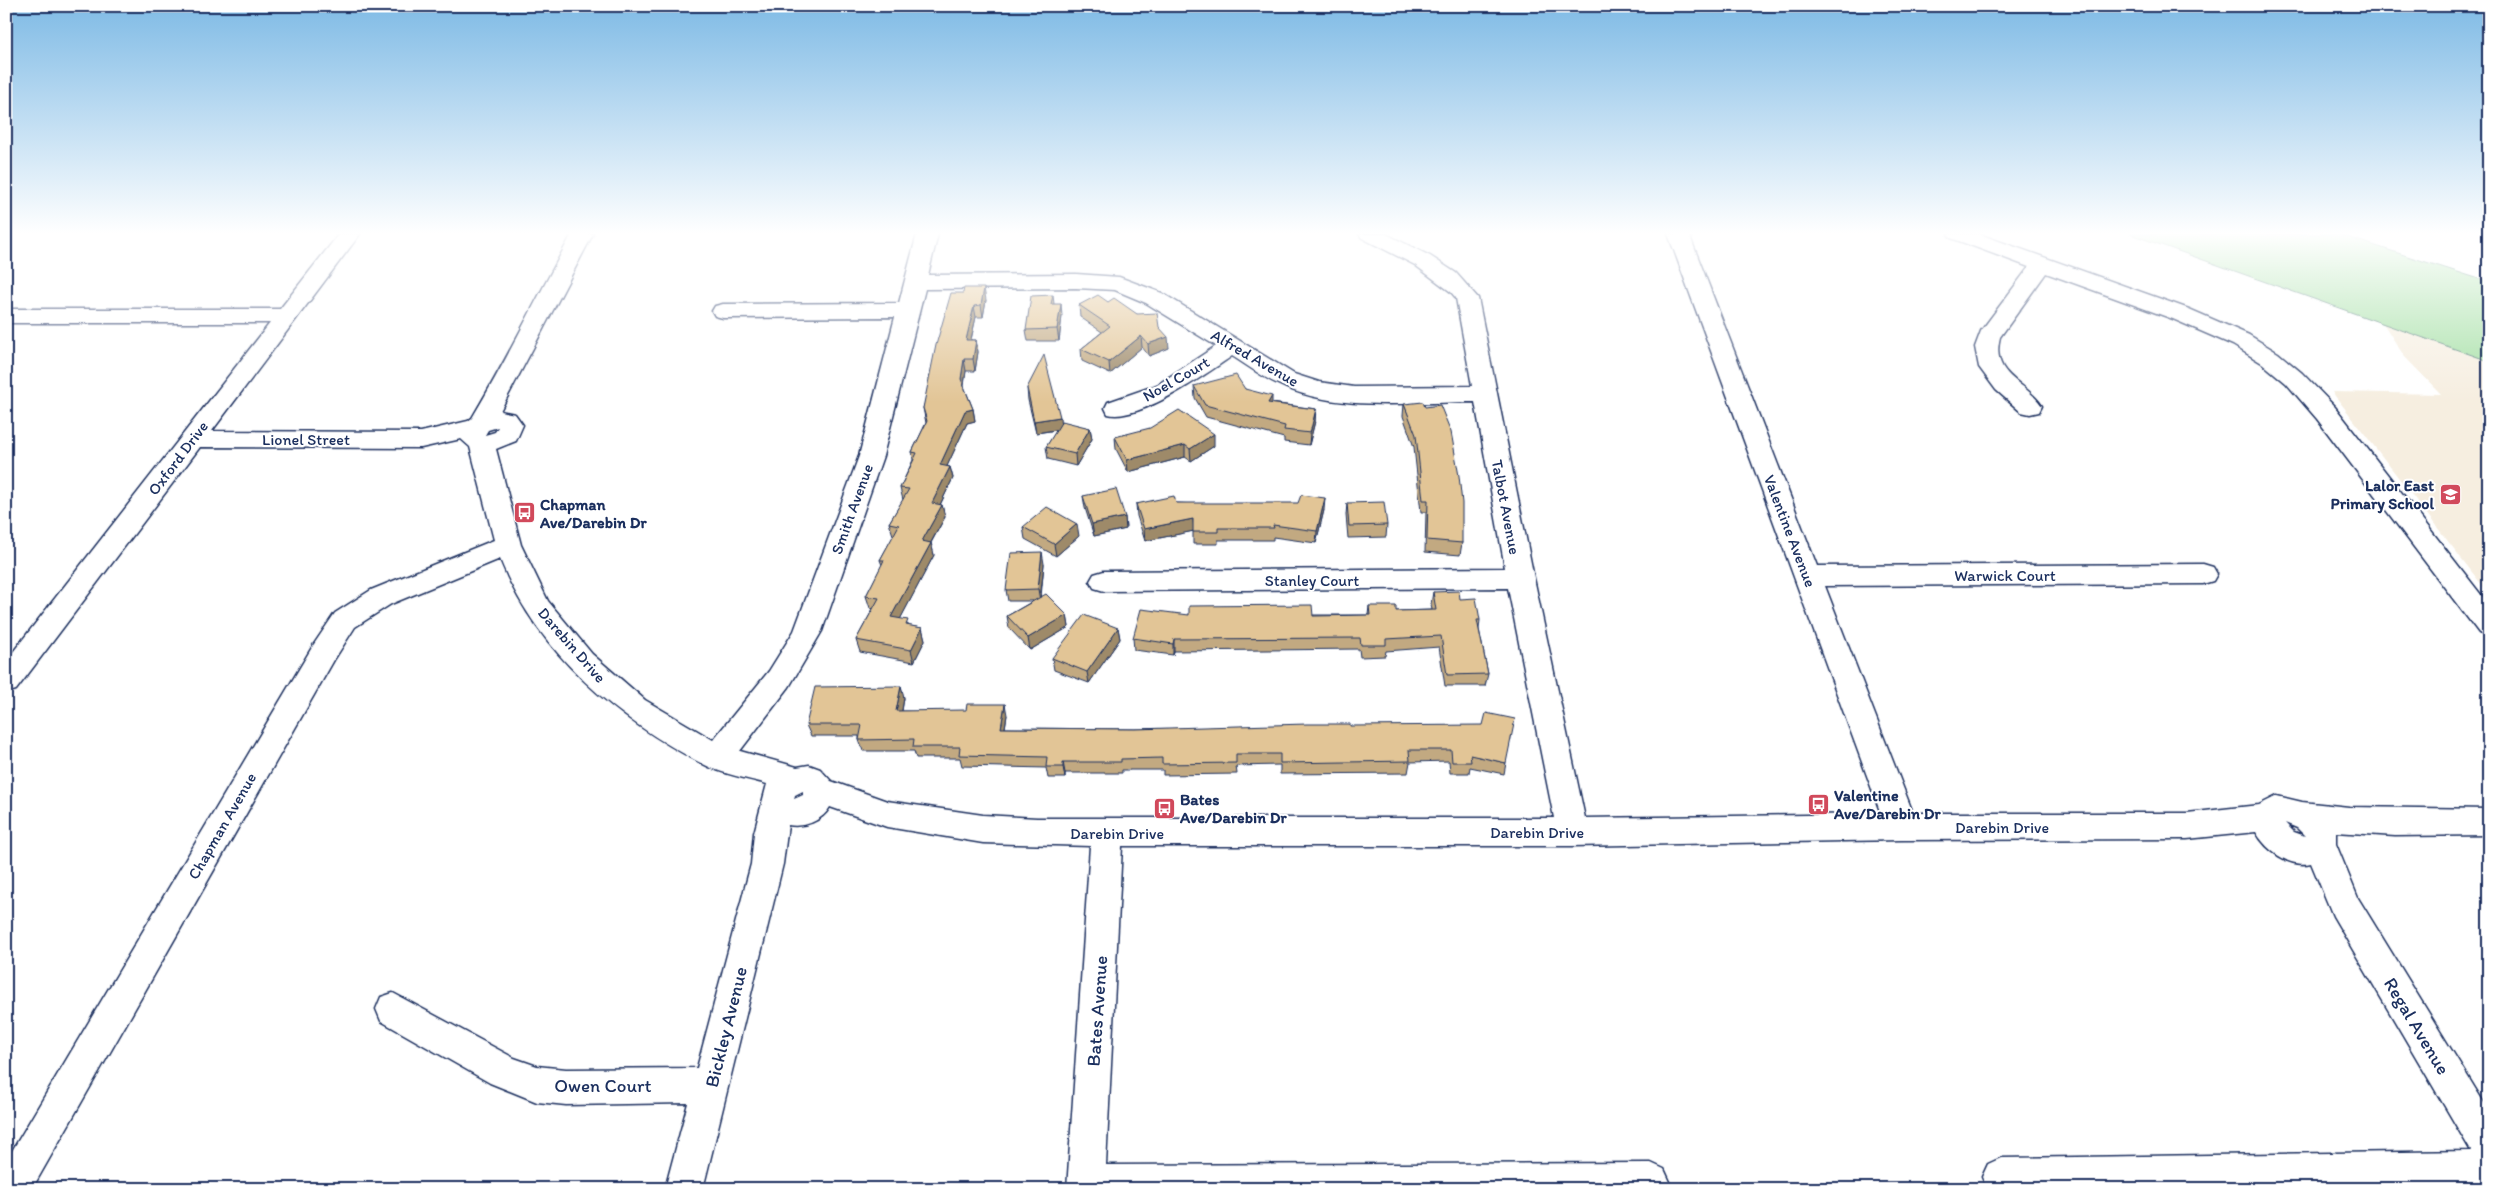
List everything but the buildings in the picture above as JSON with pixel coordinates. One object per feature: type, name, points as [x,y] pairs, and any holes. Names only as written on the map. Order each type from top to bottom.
[{"type":"street","name":"Oxford Drive","points":[[6,682],[307,290]]},
{"type":"street","points":[[488,432],[510,374],[552,290]]},
{"type":"street","name":"Smith Avenue","points":[[722,760],[803,643],[871,456],[913,290]]},
{"type":"street","name":"Alfred Avenue","points":[[1133,290],[1154,298],[1286,378],[1322,392],[1354,395],[1485,394]]},
{"type":"street","name":"Talbot Avenue","points":[[1461,290],[1464,293],[1470,310],[1520,578],[1572,832]]},
{"type":"street","name":"Valentine Avenue","points":[[1699,290],[1902,827]]},
{"type":"street","points":[[2023,290],[1989,336],[1985,345],[1989,362],[2003,384],[2030,406]]},
{"type":"street","points":[[2112,290],[2214,327],[2241,340],[2282,368],[2307,391],[2326,413],[2489,626]]},
{"type":"street","points":[[722,311],[908,310]]},
{"type":"street","points":[[6,316],[287,316]]},
{"type":"street","name":"Noel Court","points":[[1117,408],[1164,390],[1233,345]]},
{"type":"street","name":"Darebin Drive","points":[[488,432],[486,466],[497,499],[508,545],[538,608],[582,662],[635,708],[722,760],[796,799],[842,814],[888,814],[982,829],[1107,833],[1572,832],[1902,827],[2188,826],[2297,838],[2402,823]]},
{"type":"street","name":"Lionel Street","points":[[192,440],[421,440],[442,443],[488,432]]},
{"type":"street","name":"Chapman Avenue","points":[[11,1189],[318,661],[345,620],[381,597],[508,545]]},
{"type":"street","name":"Warwick Court","points":[[1807,576],[2203,574]]},
{"type":"street","name":"Stanley Court","points":[[1104,581],[1520,578]]},
{"type":"street","name":"Bickley Avenue","points":[[684,1189],[767,864],[784,835],[796,799]]},
{"type":"street","name":"Darebin Drive","points":[[2297,838],[2277,809],[2332,819],[2402,823],[2489,822]]},
{"type":"street","name":"Bates Avenue","points":[[1086,1186],[1107,833]]},
{"type":"street","name":"Regal Avenue","points":[[2297,838],[2345,906],[2489,1146]]},
{"type":"street","name":"Owen Court","points":[[393,1009],[503,1070],[537,1084],[566,1087],[711,1085]]},
{"type":"street","points":[[2001,1177],[2489,1170]]},
{"type":"street","points":[[1086,1186],[1651,1182]]},
{"type":"shaded area","name":"Lalor East Primary School","points":[[2383,323],[2489,361],[2489,594],[2332,392],[2441,394],[2404,356]]},
{"type":"green space","points":[[2288,290],[2489,290],[2489,361]]},
{"type":"place","name":"Lalor East Primary School","points":[[2450,494]]},
{"type":"place","name":"Chapman Ave/Darebin Dr","points":[[524,513]]},
{"type":"place","name":"Valentine Ave/Darebin Dr","points":[[1818,804]]},
{"type":"place","name":"Bates Ave/Darebin Dr","points":[[1164,808]]}]
